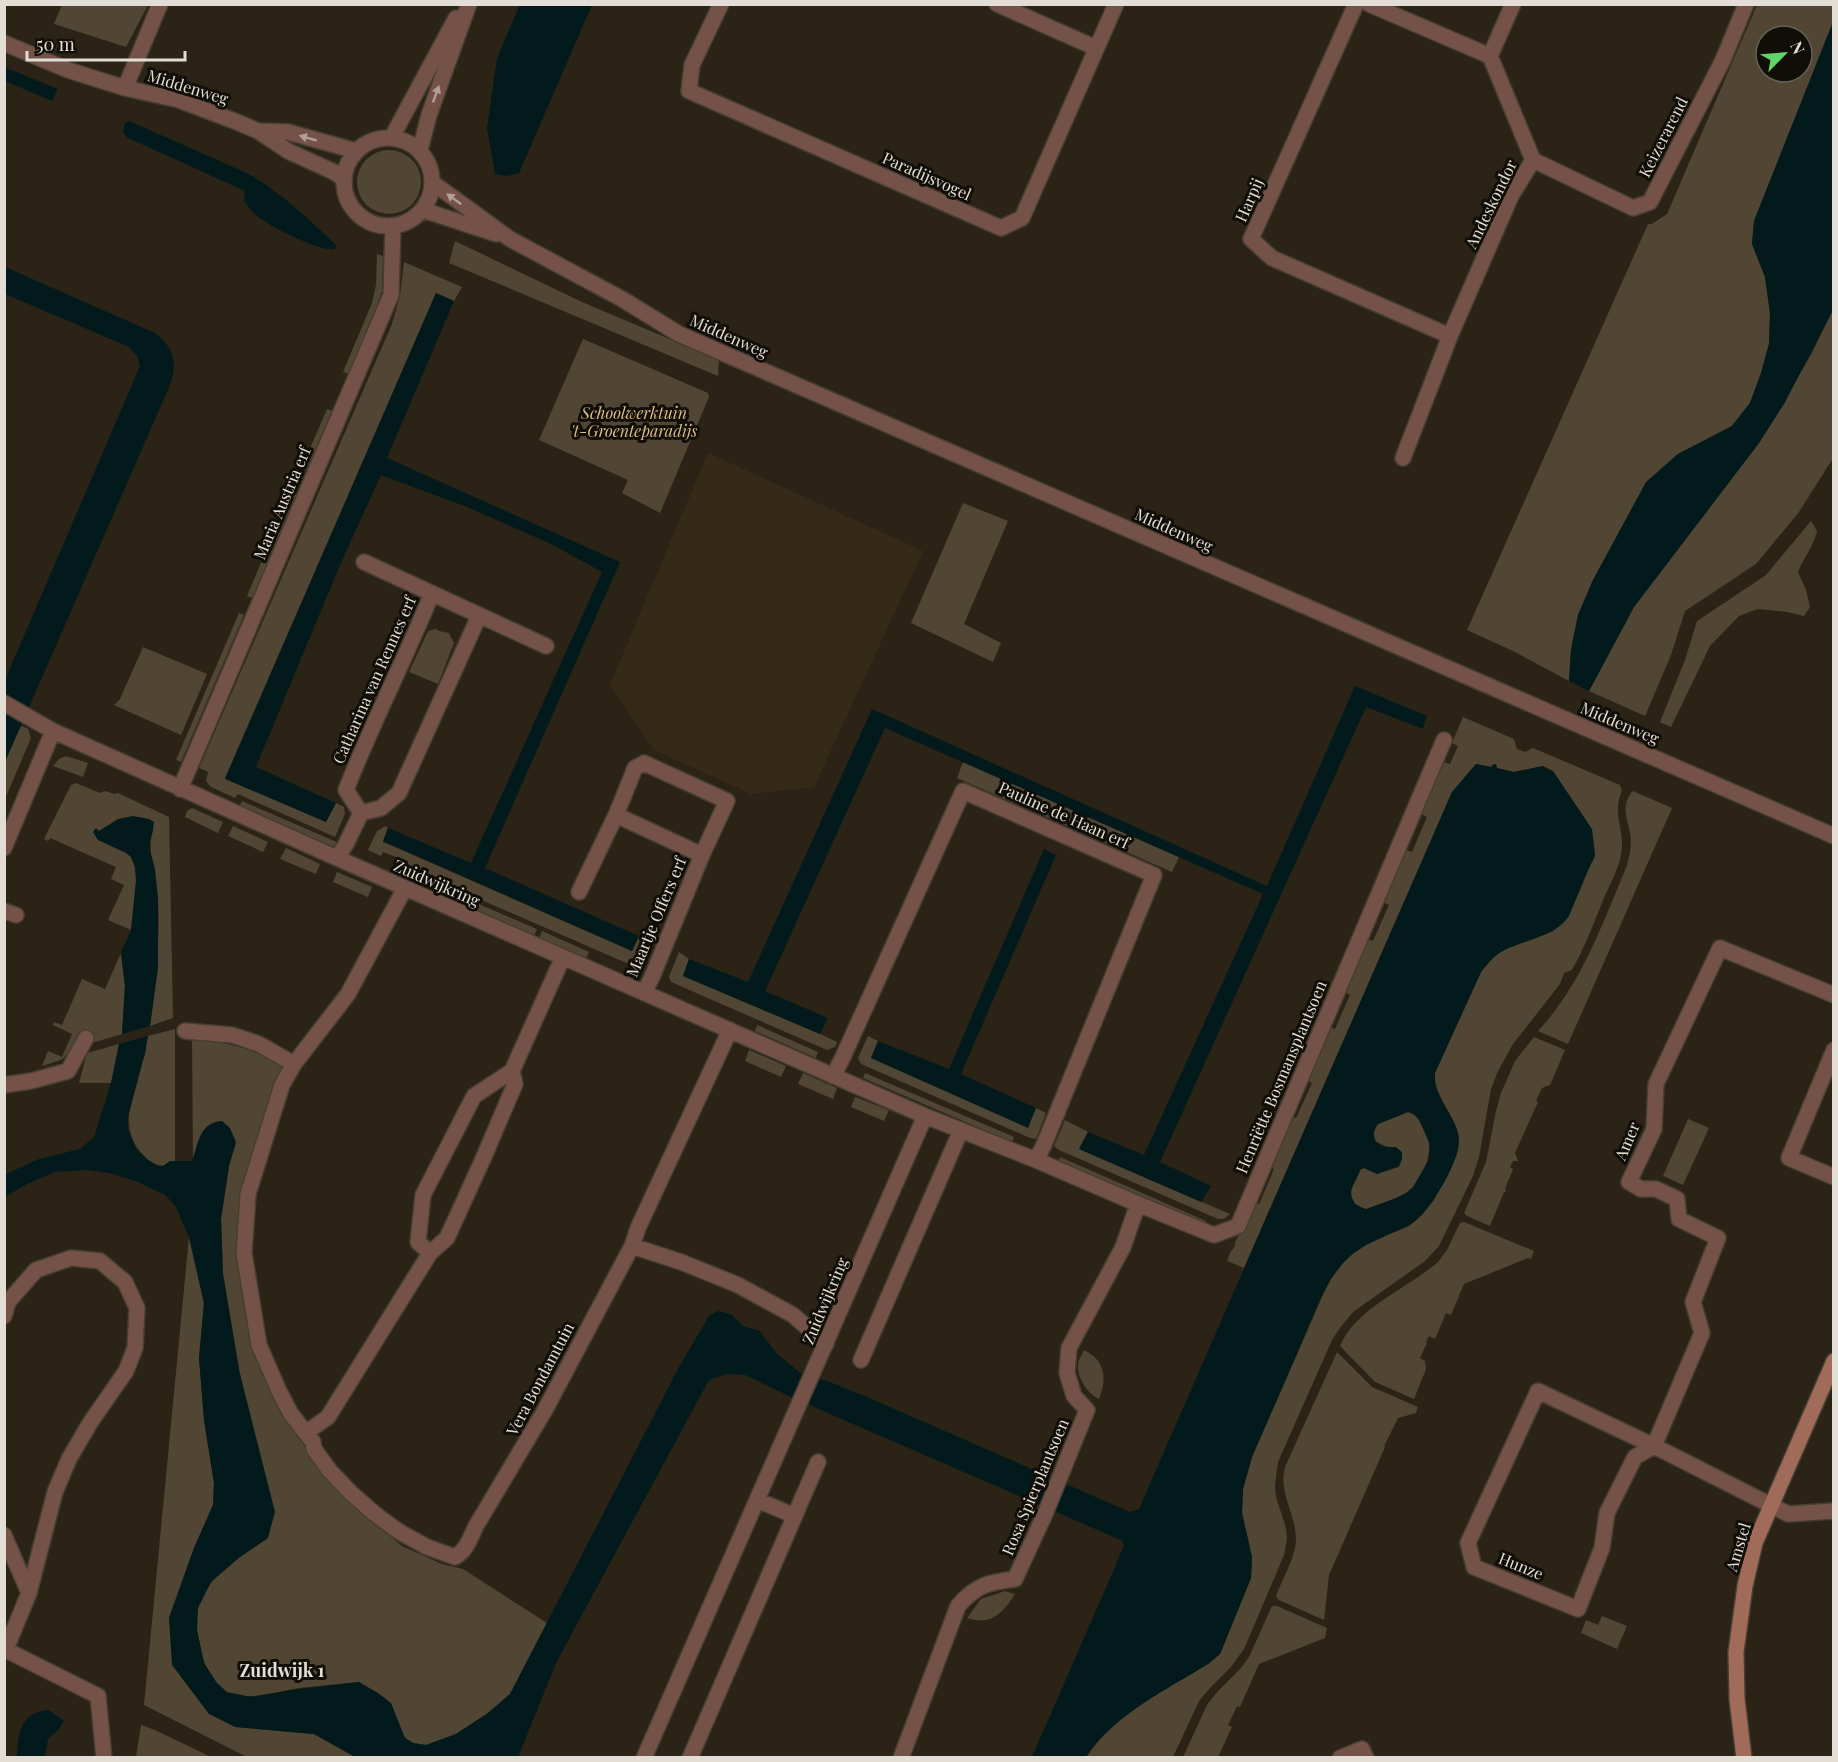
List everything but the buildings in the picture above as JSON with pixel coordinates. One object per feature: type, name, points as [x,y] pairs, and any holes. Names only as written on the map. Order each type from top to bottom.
[{"type":"street","points":[[125,88],[160,4]]},
{"type":"street","points":[[392,137],[463,4]]},
{"type":"street","points":[[420,150],[429,115],[469,4]]},
{"type":"street","name":"Paradijsvogel","points":[[721,4],[692,65],[689,91],[1001,228],[1022,218],[1116,4]]},
{"type":"street","points":[[997,4],[1096,48]]},
{"type":"street","name":"Harpij","points":[[1356,4],[1251,239],[1272,258],[1450,336]]},
{"type":"street","points":[[1369,4],[1490,56],[1513,4]]},
{"type":"street","name":"Keizerarend","points":[[1533,160],[1633,208],[1650,202],[1723,60],[1746,4]]},
{"type":"street","name":"Middenweg","points":[[4,42],[68,70],[125,88],[179,100],[258,131],[288,151],[344,179]]},
{"type":"street","name":"Andeskondor","points":[[1402,458],[1450,336],[1511,196],[1533,160],[1490,56]]},
{"type":"street","name":"Middenweg","points":[[258,131],[288,132],[356,151]]},
{"type":"street","points":[[392,137],[406,140],[420,150],[430,165],[433,183],[429,200],[423,210],[405,224],[393,226],[378,225],[363,219],[352,208],[345,194],[344,179],[347,164],[356,151],[365,143],[378,138],[392,137]]},
{"type":"street","name":"Middenweg","points":[[433,183],[510,239],[700,344],[1833,836]]},
{"type":"street","name":"Middenweg","points":[[423,210],[510,239]]},
{"type":"street","name":"Maria Austria erf","points":[[180,789],[391,295],[393,226]]},
{"type":"street","name":"Catharina van Rennes erf","points":[[364,562],[546,646]]},
{"type":"street","name":"Catharina van Rennes erf","points":[[361,813],[346,790],[358,757],[415,637],[432,593]]},
{"type":"street","points":[[337,858],[361,813],[381,808],[399,793],[479,616]]},
{"type":"street","name":"Zuidwijkring","points":[[4,703],[53,731],[180,789],[925,1116],[1036,1160]]},
{"type":"street","points":[[4,848],[53,731]]},
{"type":"street","name":"Henriëtte Bosmansplantsoen","points":[[1036,1160],[1214,1235],[1238,1226],[1444,740]]},
{"type":"street","name":"Maartje Offers erf","points":[[579,892],[616,815],[635,768],[644,763],[727,801],[644,993]]},
{"type":"street","name":"Pauline de Haan erf","points":[[833,1076],[963,791],[1154,875],[1036,1160]]},
{"type":"street","name":"Maartje Offers erf","points":[[616,815],[702,855]]},
{"type":"street","points":[[405,888],[348,994],[294,1064],[282,1085],[248,1194],[244,1253],[259,1346],[291,1414],[307,1432],[328,1417],[430,1253],[447,1238],[515,1084],[512,1071]]},
{"type":"street","name":"Amer","points":[[1654,1446],[1702,1333],[1693,1302],[1718,1238],[1679,1219],[1677,1199],[1656,1188],[1641,1189],[1629,1182],[1654,1129],[1656,1083],[1720,948],[1833,995]]},
{"type":"street","points":[[430,1253],[418,1242],[423,1195],[474,1096],[512,1071],[563,957]]},
{"type":"street","name":"Vera Bondamtuin","points":[[307,1432],[314,1449],[330,1471],[375,1514],[398,1531],[428,1547],[455,1557],[461,1553],[545,1410],[632,1246],[638,1228],[730,1030]]},
{"type":"street","points":[[185,1031],[232,1035],[259,1044],[294,1064]]},
{"type":"street","points":[[4,1085],[31,1081],[68,1071],[86,1038]]},
{"type":"street","points":[[1833,1050],[1789,1158],[1833,1178]]},
{"type":"street","name":"Zuidwijkring","points":[[644,1758],[925,1116]]},
{"type":"street","points":[[861,1359],[961,1130]]},
{"type":"street","name":"Rosa Spierplantsoen","points":[[901,1758],[958,1606],[979,1586],[994,1581],[1015,1579],[1045,1514],[1087,1410],[1074,1396],[1067,1373],[1069,1348],[1123,1247],[1138,1204]]},
{"type":"street","points":[[632,1246],[681,1262],[738,1285],[793,1315],[826,1344]]},
{"type":"street","points":[[4,1316],[8,1302],[36,1270],[71,1258],[100,1261],[125,1282],[137,1308],[135,1348],[126,1371],[69,1459],[55,1492],[29,1593],[5,1649],[98,1696],[104,1758]]},
{"type":"street","name":"Amstel","points":[[1744,1758],[1737,1699],[1736,1652],[1745,1586],[1755,1543],[1833,1361]]},
{"type":"street","name":"Hunze","points":[[1654,1446],[1635,1457],[1606,1513],[1602,1548],[1578,1609],[1474,1567],[1468,1544],[1538,1392],[1654,1446],[1788,1514],[1833,1511]]},
{"type":"street","points":[[690,1758],[818,1462]]},
{"type":"street","points":[[757,1500],[795,1516]]},
{"type":"street","points":[[4,1534],[29,1593]]},
{"type":"street","points":[[1340,1758],[1362,1749],[1366,1758]]},
{"type":"shaded area","points":[[708,453],[923,551],[814,787],[751,794],[654,750],[610,685]]},
{"type":"green space","points":[[62,4],[148,5],[126,47],[54,24]]},
{"type":"green space","points":[[1757,5],[1833,5],[1833,22],[1814,70],[1814,24],[1754,24],[1754,84],[1808,84],[1754,221],[1752,244],[1765,277],[1770,313],[1769,344],[1750,403],[1732,426],[1678,454],[1646,483],[1593,580],[1578,615],[1571,650],[1569,681],[1467,630],[1648,224],[1652,224],[1667,214]]},
{"type":"green space","points":[[389,150],[407,156],[415,164],[421,182],[415,200],[407,208],[389,214],[371,208],[363,200],[357,182],[363,164],[371,156]]},
{"type":"green space","points":[[455,241],[582,302],[719,360],[718,376],[449,263]]},
{"type":"green space","points":[[377,254],[383,256],[382,291],[349,374],[343,372],[372,303],[376,285]]},
{"type":"green space","points":[[404,262],[462,287],[454,301],[436,293],[225,778],[326,822],[336,803],[344,807],[345,814],[335,837],[238,794],[235,798],[211,787],[206,781],[208,772],[199,768],[392,324],[400,296]]},
{"type":"green space","points":[[1833,310],[1833,459],[1799,512],[1756,564],[1685,611],[1671,655],[1645,716],[1589,691],[1634,607],[1759,443],[1811,355]]},
{"type":"green space","name":"Schoolwerktuin 't-Groenteparadijs","points":[[583,339],[708,393],[709,397],[660,513],[622,493],[628,480],[539,440]]},
{"type":"green space","points":[[327,409],[332,411],[307,469],[302,467]]},
{"type":"green space","points":[[293,487],[297,494],[252,598],[247,596]]},
{"type":"green space","points":[[963,503],[1008,521],[964,624],[1001,643],[993,662],[911,623]]},
{"type":"green space","points":[[1811,521],[1817,531],[1798,572],[1810,607],[1804,616],[1758,609],[1739,616],[1710,646],[1671,727],[1660,722],[1685,660],[1697,621],[1766,575]]},
{"type":"green space","points":[[239,613],[244,615],[181,762],[176,760]]},
{"type":"green space","points":[[436,629],[449,633],[454,643],[438,684],[409,672],[428,631]]},
{"type":"green space","points":[[143,647],[207,674],[181,735],[114,705],[120,699]]},
{"type":"green space","points":[[1463,717],[1514,739],[1517,749],[1525,752],[1533,748],[1620,785],[1622,791],[1618,815],[1622,846],[1618,866],[1572,970],[1564,973],[1560,984],[1513,1044],[1498,1071],[1491,1089],[1479,1157],[1473,1176],[1439,1246],[1425,1261],[1353,1312],[1332,1340],[1278,1462],[1276,1497],[1286,1528],[1287,1539],[1284,1555],[1244,1649],[1230,1668],[1199,1701],[1173,1757],[1086,1758],[1097,1743],[1125,1716],[1208,1664],[1220,1654],[1251,1578],[1252,1557],[1242,1513],[1243,1489],[1252,1457],[1323,1295],[1331,1279],[1344,1262],[1359,1248],[1408,1226],[1422,1215],[1434,1200],[1457,1155],[1446,1109],[1435,1085],[1435,1073],[1481,972],[1492,958],[1503,950],[1554,931],[1595,857],[1591,829],[1543,766],[1514,772],[1496,768],[1495,764],[1492,768],[1476,764],[1452,792],[1244,1268],[1227,1261],[1253,1202],[1259,1204],[1274,1169],[1268,1166],[1290,1116],[1296,1118],[1312,1083],[1306,1080],[1329,1027],[1335,1029],[1350,995],[1344,992],[1367,939],[1373,941],[1389,905],[1383,902],[1406,850],[1412,852],[1427,817],[1421,814],[1444,762],[1450,764],[1458,746],[1452,743]]},
{"type":"green space","points":[[22,726],[28,729],[31,738],[5,799],[5,762],[18,730]]},
{"type":"green space","points":[[66,756],[88,763],[83,777],[53,766],[59,759]]},
{"type":"green space","points":[[963,762],[1179,857],[1172,872],[957,778]]},
{"type":"green space","points":[[76,783],[100,793],[105,791],[118,793],[169,817],[173,1018],[150,1026],[156,979],[158,931],[158,899],[151,847],[153,830],[96,835],[97,839],[127,853],[134,863],[136,892],[131,930],[108,920],[124,885],[111,879],[116,867],[50,838],[48,841],[44,839],[71,785]]},
{"type":"green space","points":[[1633,791],[1672,808],[1568,1044],[1538,1031],[1567,994],[1589,954],[1626,868],[1631,839],[1626,802]]},
{"type":"green space","points":[[242,801],[339,843],[334,846],[325,845],[239,807]]},
{"type":"green space","points":[[192,808],[223,822],[218,833],[185,817],[187,811]]},
{"type":"green space","points":[[233,826],[268,842],[263,852],[228,836]]},
{"type":"green space","points":[[386,826],[388,828],[383,842],[632,951],[639,936],[653,942],[642,965],[639,967],[631,965],[394,862],[396,857],[383,852],[381,856],[368,850],[377,831]]},
{"type":"green space","points":[[286,848],[320,864],[316,874],[280,859]]},
{"type":"green space","points":[[337,872],[372,887],[368,897],[333,882]]},
{"type":"green space","points":[[429,883],[537,929],[534,936],[426,889]]},
{"type":"green space","points":[[542,931],[589,952],[586,959],[539,938]]},
{"type":"green space","points":[[679,952],[689,959],[683,976],[820,1034],[837,1042],[835,1047],[827,1050],[671,982],[669,977]]},
{"type":"green space","points":[[121,953],[125,986],[122,1034],[75,1048],[61,1060],[42,1066],[48,1051],[62,1057],[72,1034],[53,1025],[54,1022],[62,1025],[82,979],[105,989]]},
{"type":"green space","points":[[757,1025],[818,1052],[816,1058],[755,1031]]},
{"type":"green space","points":[[175,1029],[175,1162],[160,1165],[148,1160],[135,1144],[130,1132],[130,1106],[148,1036]]},
{"type":"green space","points":[[868,1036],[878,1041],[871,1058],[1027,1127],[1036,1108],[1046,1113],[1036,1139],[861,1064],[858,1058]]},
{"type":"green space","points":[[1534,1037],[1565,1050],[1550,1085],[1542,1088],[1536,1101],[1538,1102],[1515,1153],[1518,1161],[1513,1161],[1510,1167],[1513,1169],[1505,1189],[1506,1192],[1504,1192],[1490,1226],[1464,1213],[1486,1162],[1501,1093],[1515,1061]]},
{"type":"green space","points":[[192,1040],[241,1047],[264,1056],[286,1069],[278,1082],[256,1140],[244,1183],[237,1230],[240,1277],[246,1315],[260,1367],[304,1445],[334,1484],[373,1522],[402,1546],[442,1564],[463,1569],[547,1623],[510,1694],[488,1713],[456,1734],[426,1745],[413,1743],[405,1738],[400,1727],[359,1682],[299,1688],[253,1696],[235,1695],[218,1685],[203,1659],[197,1619],[202,1597],[208,1586],[226,1568],[268,1538],[223,1274],[221,1219],[229,1166],[236,1142],[193,1161]]},
{"type":"green space","points":[[119,1044],[111,1083],[79,1083],[87,1053]]},
{"type":"green space","points":[[749,1050],[786,1066],[781,1077],[745,1061]]},
{"type":"green space","points":[[803,1073],[837,1088],[833,1099],[798,1084]]},
{"type":"green space","points":[[865,1073],[1014,1137],[1012,1142],[863,1078]]},
{"type":"green space","points":[[855,1097],[889,1110],[884,1121],[851,1107]]},
{"type":"green space","points":[[1408,1112],[1420,1122],[1429,1143],[1426,1166],[1407,1193],[1371,1208],[1358,1206],[1354,1203],[1351,1193],[1361,1169],[1364,1168],[1377,1174],[1399,1167],[1402,1153],[1381,1144],[1374,1137],[1378,1124]]},
{"type":"green space","points":[[1688,1119],[1709,1128],[1683,1185],[1663,1176]]},
{"type":"green space","points":[[1065,1120],[1088,1132],[1079,1149],[1230,1214],[1224,1219],[1218,1219],[1059,1150],[1054,1146]]},
{"type":"green space","points":[[1060,1157],[1206,1221],[1204,1227],[1058,1163]]},
{"type":"green space","points":[[1464,1222],[1534,1251],[1531,1259],[1528,1258],[1464,1284],[1451,1315],[1446,1313],[1435,1339],[1429,1336],[1426,1342],[1420,1358],[1425,1361],[1426,1369],[1414,1399],[1375,1382],[1340,1346],[1357,1321],[1438,1262],[1447,1250],[1460,1223]]},
{"type":"green space","points":[[189,1237],[204,1303],[199,1358],[204,1420],[214,1483],[213,1505],[194,1548],[169,1618],[235,1727],[314,1734],[355,1757],[247,1757],[144,1705]]},
{"type":"green space","points":[[1084,1350],[1097,1359],[1103,1371],[1104,1378],[1099,1399],[1087,1389],[1079,1375],[1078,1363]]},
{"type":"green space","points":[[1337,1352],[1372,1387],[1418,1407],[1416,1413],[1398,1418],[1384,1446],[1329,1575],[1324,1620],[1279,1600],[1276,1596],[1291,1560],[1296,1539],[1285,1495],[1283,1477],[1285,1467]]},
{"type":"green space","points":[[1005,1591],[1015,1594],[996,1616],[983,1620],[967,1618],[981,1599]]},
{"type":"green space","points":[[1272,1606],[1277,1606],[1327,1628],[1325,1638],[1259,1664],[1240,1707],[1237,1706],[1228,1725],[1232,1727],[1218,1757],[1183,1757],[1207,1705],[1249,1657]]},
{"type":"green space","points":[[1602,1616],[1627,1626],[1617,1649],[1581,1633],[1586,1620],[1598,1625]]},
{"type":"green space","points":[[141,1725],[155,1730],[211,1757],[136,1757]]},
{"type":"water","points":[[520,4],[592,5],[519,173],[507,176],[495,174],[487,128],[497,58]]},
{"type":"water","points":[[1833,22],[1833,310],[1784,404],[1759,443],[1634,607],[1589,691],[1569,681],[1571,650],[1578,615],[1593,580],[1646,482],[1678,454],[1732,426],[1750,403],[1761,373],[1769,344],[1770,313],[1765,277],[1752,244],[1754,221],[1808,84],[1814,84],[1814,70]]},
{"type":"water","points":[[4,67],[58,89],[52,101],[5,81]]},
{"type":"water","points":[[129,121],[259,180],[305,216],[336,245],[335,249],[319,247],[283,232],[253,213],[244,201],[245,191],[128,138],[123,133],[125,123]]},
{"type":"water","points":[[5,267],[155,333],[168,346],[174,366],[171,383],[5,762],[5,680],[140,366],[137,356],[129,347],[5,294]]},
{"type":"water","points":[[436,293],[454,301],[387,458],[620,562],[485,868],[639,936],[632,951],[383,841],[388,828],[471,863],[602,572],[551,544],[467,507],[381,475],[340,565],[256,767],[336,803],[326,822],[225,779]]},
{"type":"water","points":[[1355,686],[1427,716],[1423,729],[1366,707],[1160,1162],[1211,1186],[1201,1202],[1079,1149],[1088,1132],[1144,1155],[1263,894],[885,728],[765,991],[828,1018],[820,1034],[683,976],[689,959],[748,982],[872,709],[1267,886]]},
{"type":"water","points":[[1476,764],[1492,767],[1496,764],[1497,768],[1514,772],[1543,766],[1553,771],[1592,829],[1595,854],[1569,916],[1563,923],[1547,934],[1501,952],[1481,972],[1435,1073],[1438,1093],[1453,1120],[1459,1139],[1456,1158],[1439,1191],[1425,1211],[1410,1225],[1381,1237],[1348,1258],[1331,1278],[1321,1296],[1252,1457],[1243,1489],[1242,1513],[1252,1557],[1251,1578],[1220,1654],[1208,1664],[1125,1716],[1097,1742],[1086,1757],[1032,1757],[1115,1567],[1124,1545],[1123,1541],[745,1375],[727,1374],[709,1380],[557,1661],[518,1757],[355,1757],[314,1734],[235,1727],[209,1714],[172,1665],[169,1618],[194,1548],[213,1505],[214,1483],[204,1420],[199,1358],[204,1303],[189,1237],[175,1205],[165,1195],[138,1182],[109,1173],[86,1170],[55,1172],[5,1197],[4,1175],[39,1159],[80,1149],[94,1137],[111,1083],[119,1044],[148,1036],[128,1117],[128,1129],[136,1148],[147,1159],[158,1166],[163,1166],[170,1161],[192,1161],[204,1130],[209,1125],[222,1121],[230,1128],[236,1142],[229,1166],[221,1219],[223,1274],[239,1370],[275,1512],[268,1538],[240,1557],[211,1582],[198,1608],[197,1630],[204,1663],[217,1683],[227,1692],[251,1697],[359,1682],[391,1703],[405,1738],[413,1743],[426,1745],[456,1734],[488,1713],[510,1694],[679,1367],[709,1316],[718,1311],[731,1314],[743,1326],[760,1331],[777,1354],[803,1375],[827,1381],[860,1394],[1130,1512],[1139,1509],[1452,792]],"holes":[[[1408,1112],[1419,1119],[1430,1149],[1428,1161],[1413,1187],[1396,1198],[1366,1209],[1355,1204],[1351,1190],[1361,1169],[1364,1168],[1377,1174],[1399,1166],[1402,1159],[1402,1152],[1396,1147],[1385,1147],[1376,1142],[1374,1137],[1376,1126]]]},
{"type":"water","points":[[133,816],[154,822],[150,850],[155,869],[158,899],[158,968],[150,1026],[122,1034],[125,986],[121,953],[131,930],[136,880],[135,867],[131,857],[98,840],[93,832],[96,828],[99,831],[118,819]]},
{"type":"water","points":[[1044,849],[1056,855],[961,1074],[1036,1108],[1028,1128],[871,1058],[878,1041],[949,1069]]},
{"type":"water","points":[[49,1710],[64,1721],[48,1739],[45,1757],[17,1757],[18,1740],[26,1719]]},
{"type":"district","name":"Zuidwijk 1","points":[[282,1671]]}]
